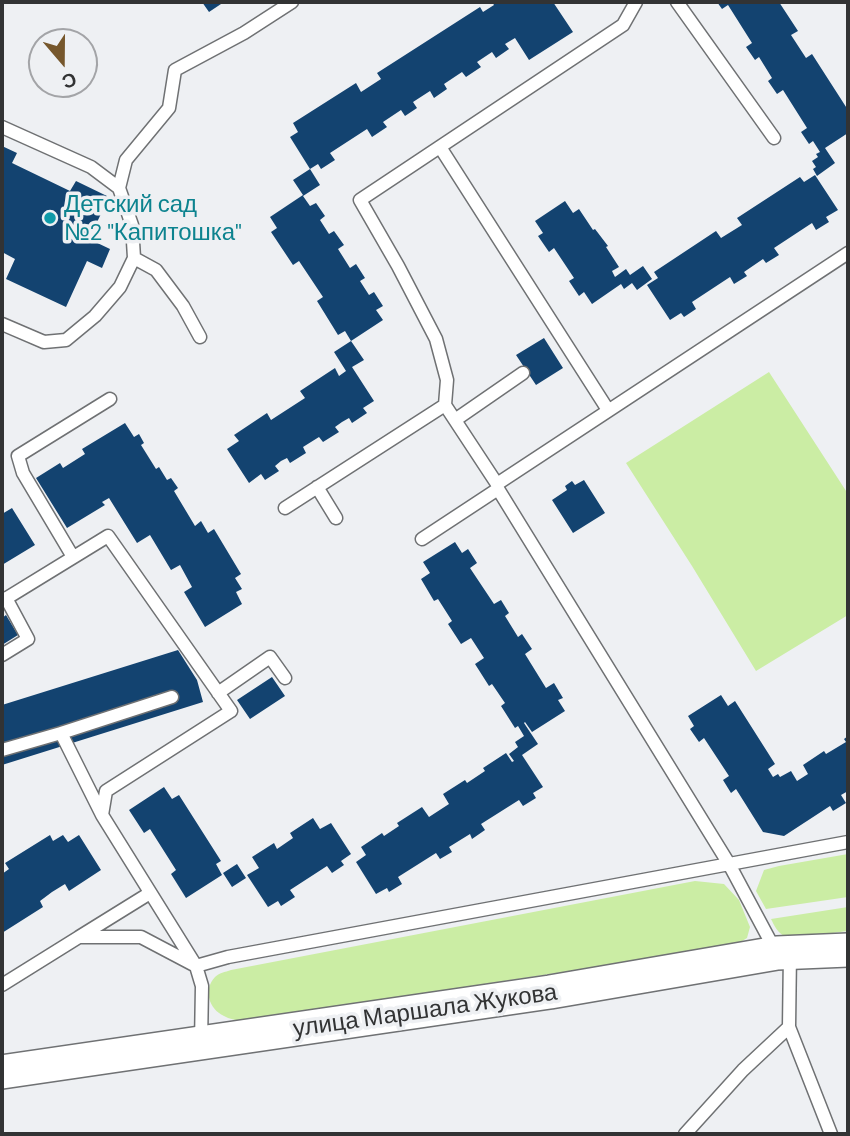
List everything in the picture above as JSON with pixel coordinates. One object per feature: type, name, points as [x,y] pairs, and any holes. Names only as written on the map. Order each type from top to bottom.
[{"type":"main road","name":"улица Маршала Жукова","points":[[2,1072],[550,992],[783,953],[848,950]]},
{"type":"lane","points":[[2,324],[44,342],[66,340],[95,316],[120,287],[134,258],[132,225],[119,188],[126,160],[169,108],[176,70],[244,33],[292,2]]},
{"type":"lane","points":[[636,2],[623,25],[360,200],[436,340],[447,380],[445,405],[783,953],[789,1027],[831,1134]]},
{"type":"lane","points":[[677,2],[774,138]]},
{"type":"lane","points":[[2,127],[91,167],[119,188]]},
{"type":"lane","points":[[440,147],[607,410]]},
{"type":"lane","points":[[422,539],[607,410],[848,253]]},
{"type":"lane","points":[[134,258],[156,270],[183,306],[200,337]]},
{"type":"lane","points":[[455,420],[523,373]]},
{"type":"lane","points":[[73,557],[23,473],[18,456],[110,399]]},
{"type":"lane","points":[[285,508],[445,405]]},
{"type":"lane","points":[[317,487],[336,518]]},
{"type":"lane","points":[[2,655],[28,639],[4,599],[108,536],[231,711],[106,790],[102,815]]},
{"type":"lane","points":[[218,693],[270,657],[285,678]]},
{"type":"lane","points":[[2,750],[172,697]]},
{"type":"lane","points":[[61,733],[102,815],[196,967],[202,986],[201,1043]]},
{"type":"lane","points":[[79,937],[141,937],[196,967],[241,954],[848,842]]},
{"type":"lane","points":[[2,985],[150,893]]},
{"type":"lane","points":[[685,1134],[743,1070],[789,1027]]},
{"type":"green space","points":[[769,372],[848,494],[848,615],[756,671],[626,463]]},
{"type":"green space","points":[[848,854],[848,897],[766,909],[756,891],[764,870]]},
{"type":"green space","points":[[695,881],[724,884],[739,900],[750,927],[747,938],[734,946],[241,1021],[219,1013],[209,999],[211,982],[220,974],[231,970]]},
{"type":"green space","points":[[848,907],[848,931],[791,937],[780,933],[771,919]]},
{"type":"building","points":[[202,2],[224,2],[209,12]]},
{"type":"building","points":[[492,2],[553,2],[573,32],[529,60],[515,38],[505,44],[509,49],[496,58],[492,52],[477,62],[481,67],[466,77],[462,72],[444,84],[447,89],[434,98],[430,91],[413,102],[417,108],[405,116],[401,110],[383,122],[387,127],[372,137],[367,129],[330,153],[335,160],[321,169],[318,164],[310,169],[290,137],[298,132],[293,123],[356,83],[361,92],[381,79],[377,73],[480,7],[483,12],[494,5]]},
{"type":"building","points":[[717,2],[779,2],[798,31],[791,35],[806,58],[812,54],[848,110],[848,133],[825,148],[835,163],[817,176],[812,161],[820,152],[813,141],[809,144],[801,132],[807,128],[783,90],[777,94],[768,81],[772,78],[759,57],[755,60],[746,47],[752,43],[728,5],[722,9]]},
{"type":"building","name":"Детский сад №2 \"Капитошка\"","points":[[2,146],[17,153],[12,163],[70,191],[76,181],[109,197],[89,239],[110,249],[102,268],[87,261],[66,307],[6,279],[15,259],[2,252]]},
{"type":"building","points":[[310,169],[320,185],[303,196],[310,206],[316,203],[325,216],[320,220],[329,234],[334,231],[344,245],[338,249],[350,268],[356,264],[365,278],[360,281],[369,295],[374,292],[383,306],[376,310],[383,320],[351,341],[345,331],[338,335],[317,301],[323,297],[299,261],[293,265],[271,232],[277,228],[270,217],[303,195],[293,180]]},
{"type":"building","points":[[815,175],[838,210],[826,217],[829,222],[816,230],[812,223],[774,248],[779,255],[766,263],[763,259],[744,272],[747,276],[734,284],[730,277],[692,302],[696,309],[684,317],[681,313],[670,320],[647,285],[658,278],[654,272],[716,231],[721,238],[742,225],[737,218],[800,177],[804,182]]},
{"type":"building","points":[[565,201],[573,213],[579,209],[608,246],[606,247],[619,267],[612,271],[615,277],[626,269],[630,275],[643,266],[652,279],[637,290],[632,283],[624,289],[621,284],[592,304],[584,292],[579,296],[569,281],[574,278],[554,248],[549,252],[538,236],[543,233],[535,221]]},
{"type":"building","points":[[544,338],[563,368],[536,385],[516,355]]},
{"type":"building","points":[[351,341],[364,360],[352,367],[374,401],[363,408],[367,413],[352,423],[349,418],[342,422],[335,427],[339,432],[323,442],[319,437],[303,447],[306,453],[290,463],[287,458],[281,461],[275,466],[279,471],[265,480],[261,474],[249,483],[227,449],[239,441],[234,435],[267,413],[271,420],[305,398],[300,391],[335,368],[339,376],[346,371],[334,352]]},
{"type":"building","points":[[125,423],[134,437],[139,434],[144,443],[141,445],[156,469],[159,467],[167,480],[171,478],[178,488],[174,491],[195,526],[201,521],[208,533],[214,529],[241,574],[235,578],[242,589],[236,592],[242,604],[205,627],[184,592],[192,587],[180,565],[171,570],[150,535],[137,543],[109,498],[102,502],[105,505],[67,528],[36,478],[60,463],[63,468],[85,454],[82,449]]},
{"type":"building","points":[[584,480],[605,513],[573,533],[552,500],[567,490],[565,486],[572,481],[575,485]]},
{"type":"building","points":[[12,508],[35,545],[2,565],[2,514]]},
{"type":"building","points":[[455,542],[462,553],[468,549],[477,563],[470,568],[494,604],[501,600],[509,613],[505,616],[518,637],[522,634],[532,649],[525,654],[546,688],[554,683],[563,698],[558,700],[565,711],[532,732],[524,723],[538,744],[522,755],[543,787],[533,793],[536,798],[523,806],[519,800],[481,824],[485,830],[472,839],[470,834],[449,847],[452,852],[440,859],[436,853],[398,877],[402,884],[389,892],[387,888],[376,894],[356,862],[366,855],[361,847],[382,833],[384,836],[399,826],[397,823],[422,807],[429,817],[449,804],[443,794],[465,780],[467,783],[485,771],[483,768],[506,753],[512,762],[514,761],[509,754],[518,747],[515,742],[524,736],[518,726],[515,728],[501,706],[505,703],[492,684],[489,686],[475,664],[484,658],[471,638],[461,644],[448,624],[452,621],[438,599],[434,601],[421,579],[430,573],[423,562]]},
{"type":"building","points":[[6,615],[18,635],[2,645],[2,618]]},
{"type":"building","points":[[178,650],[197,680],[203,702],[2,765],[2,705]]},
{"type":"building","points":[[272,677],[285,696],[250,719],[237,700]]},
{"type":"building","points":[[721,695],[728,706],[735,701],[775,764],[768,769],[773,777],[778,774],[780,777],[791,771],[797,781],[808,774],[803,765],[824,751],[826,754],[846,742],[844,739],[848,736],[848,791],[841,795],[846,803],[833,811],[830,806],[784,836],[763,832],[736,789],[731,793],[723,780],[729,776],[704,738],[699,742],[690,729],[694,726],[688,716]]},
{"type":"building","points":[[164,787],[172,799],[179,795],[221,861],[216,864],[222,875],[186,898],[171,874],[176,870],[150,829],[144,833],[129,810]]},
{"type":"building","points":[[313,818],[320,829],[331,823],[351,854],[341,861],[344,865],[332,873],[327,866],[290,890],[295,897],[281,906],[278,901],[268,907],[247,875],[259,868],[252,857],[274,843],[277,849],[293,838],[290,833]]},
{"type":"building","points":[[50,835],[53,841],[63,835],[68,842],[79,835],[101,870],[69,891],[65,884],[52,892],[40,901],[43,907],[2,933],[2,874],[9,869],[5,863]]},
{"type":"building","points":[[237,864],[246,878],[232,887],[223,873]]},
{"type":"place","name":"Детский сад №2 \"Капитошка\"","points":[[50,218]]}]
